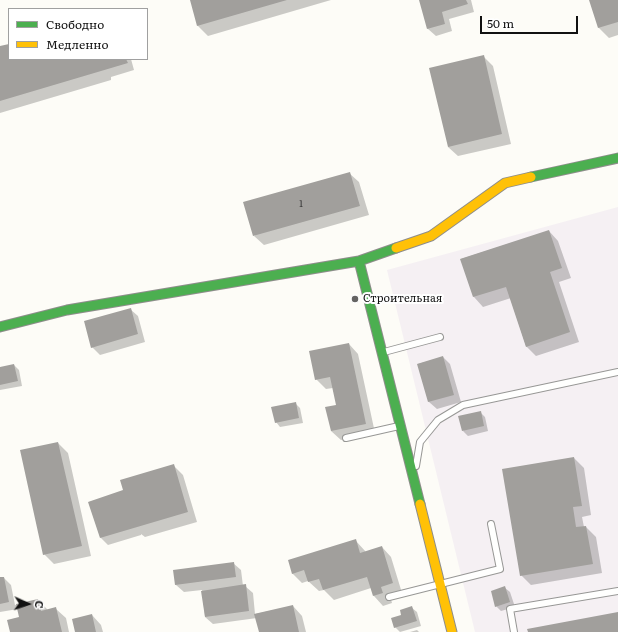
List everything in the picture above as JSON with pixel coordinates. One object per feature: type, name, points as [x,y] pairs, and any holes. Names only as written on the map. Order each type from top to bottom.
[{"type":"street","points":[[0,327],[67,310],[359,260],[431,236],[505,183],[618,158]]},
{"type":"street","points":[[359,260],[452,632]]},
{"type":"lane","points":[[382,353],[440,336]]},
{"type":"lane","points":[[414,477],[420,442],[438,420],[463,405],[618,372]]},
{"type":"lane","points":[[346,438],[400,425]]},
{"type":"lane","points":[[389,597],[500,569],[491,524]]},
{"type":"lane","points":[[514,632],[510,609],[618,591]]},
{"type":"shaded area","points":[[618,207],[618,632],[475,632],[387,270]]},
{"type":"building","points":[[190,0],[287,0],[197,26]]},
{"type":"building","points":[[419,0],[466,0],[468,4],[442,12],[445,24],[427,29]]},
{"type":"building","points":[[589,0],[618,0],[618,22],[598,28]]},
{"type":"building","points":[[8,44],[8,60],[126,60],[128,63],[0,101],[0,46]]},
{"type":"building","points":[[484,55],[502,134],[448,147],[429,68]]},
{"type":"building","points":[[350,172],[360,206],[253,236],[243,202]]},
{"type":"building","points":[[549,230],[562,268],[550,272],[570,332],[526,347],[506,287],[473,297],[460,259]]},
{"type":"building","points":[[131,308],[138,334],[91,348],[84,321]]},
{"type":"building","points":[[349,343],[366,424],[331,431],[325,407],[336,405],[330,377],[315,380],[309,351]]},
{"type":"building","points":[[443,356],[454,395],[428,402],[417,364]]},
{"type":"building","points":[[14,364],[18,381],[0,385],[0,367]]},
{"type":"building","points":[[296,402],[299,418],[275,423],[271,407]]},
{"type":"building","points":[[481,411],[484,426],[462,431],[458,416]]},
{"type":"building","points":[[58,442],[82,546],[43,555],[20,450]]},
{"type":"building","points":[[574,457],[582,506],[573,507],[576,527],[586,526],[593,564],[520,576],[502,469]]},
{"type":"building","points":[[174,464],[188,512],[100,538],[88,502],[123,490],[120,480]]},
{"type":"building","points":[[356,539],[360,553],[382,546],[393,583],[381,587],[383,593],[373,596],[367,577],[323,590],[319,579],[308,582],[304,570],[292,574],[288,560]]},
{"type":"building","points":[[234,562],[236,577],[175,585],[173,570]]},
{"type":"building","points":[[0,577],[4,577],[9,602],[0,604]]},
{"type":"building","points":[[246,584],[249,611],[205,617],[201,591]]},
{"type":"building","points":[[505,586],[510,602],[495,607],[491,591]]},
{"type":"building","points":[[38,599],[41,611],[56,607],[62,632],[10,632],[7,620],[19,617],[16,604]]},
{"type":"building","points":[[293,605],[299,632],[259,632],[254,614]]},
{"type":"building","points":[[412,606],[417,621],[394,628],[391,618],[401,615],[400,610]]},
{"type":"building","points":[[618,612],[618,632],[528,632],[527,629]]},
{"type":"building","points":[[92,614],[96,632],[75,632],[72,619]]},
{"type":"traffic: fast","points":[[531,177],[618,158]]},
{"type":"traffic: fast","points":[[0,327],[67,310],[359,261],[396,248]]},
{"type":"traffic: fast","points":[[359,261],[420,504]]},
{"type":"traffic: slow","points":[[396,248],[431,236],[505,183],[531,177]]},
{"type":"traffic: slow","points":[[420,504],[452,632]]},
{"type":"place","name":"Строительная","points":[[355,299]]}]
